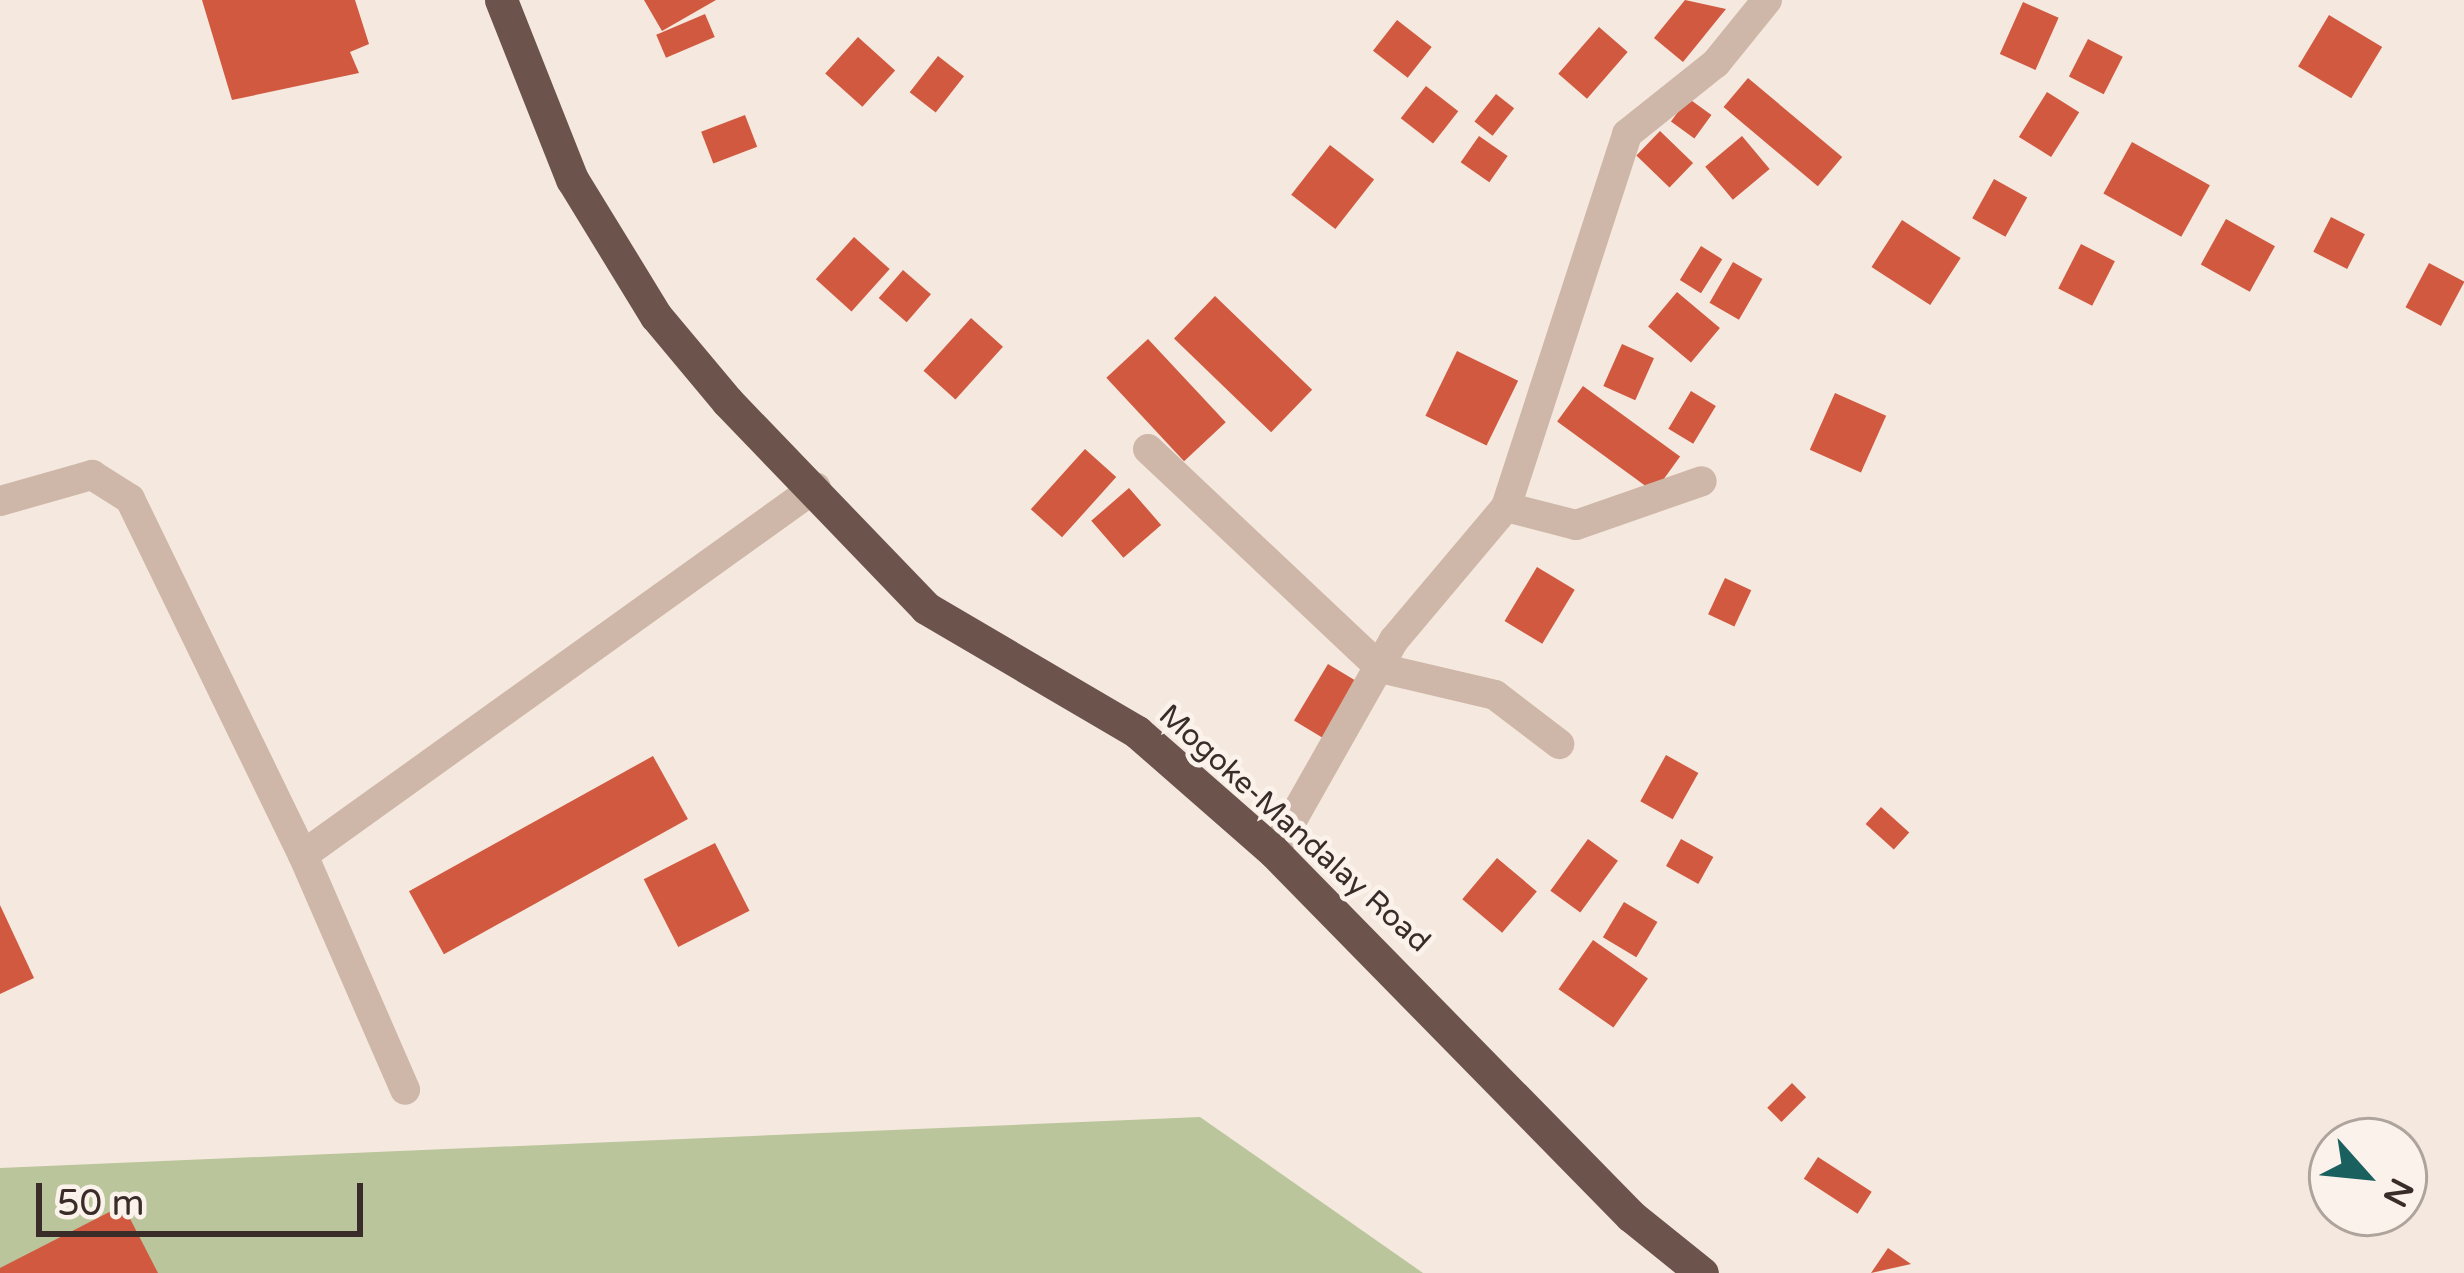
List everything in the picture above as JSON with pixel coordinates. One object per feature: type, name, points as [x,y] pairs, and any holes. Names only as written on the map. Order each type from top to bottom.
[{"type":"highway","name":"Mogoke-Mandalay Road","points":[[501,0],[572,179],[656,316],[926,608],[1137,733],[1274,852],[1630,1216],[1702,1273]]},
{"type":"street","points":[[1274,852],[1380,668],[1506,507],[1628,134],[1716,63],[1767,0]]},
{"type":"street","points":[[1148,449],[1380,668],[1495,695],[1559,744]]},
{"type":"street","points":[[0,501],[92,475],[130,499],[303,855],[405,1090]]},
{"type":"street","points":[[1506,507],[1576,525],[1702,482]]},
{"type":"street","points":[[303,855],[816,487]]},
{"type":"green space","points":[[1200,1117],[1423,1273],[0,1273],[0,1168]]},
{"type":"building","points":[[202,0],[355,0],[369,44],[350,52],[359,73],[232,100]]},
{"type":"building","points":[[644,0],[716,0],[662,31]]},
{"type":"building","points":[[1685,0],[1726,9],[1683,62],[1654,38]]},
{"type":"building","points":[[2023,2],[2059,18],[2035,70],[2000,54]]},
{"type":"building","points":[[705,14],[715,37],[666,58],[656,35]]},
{"type":"building","points":[[2329,15],[2382,47],[2351,98],[2298,66]]},
{"type":"building","points":[[1397,20],[1432,47],[1408,78],[1373,51]]},
{"type":"building","points":[[1599,27],[1628,52],[1587,99],[1558,74]]},
{"type":"building","points":[[858,37],[895,70],[862,107],[825,73]]},
{"type":"building","points":[[2088,39],[2123,57],[2104,94],[2069,76]]},
{"type":"building","points":[[938,56],[964,76],[936,113],[910,92]]},
{"type":"building","points":[[1748,78],[1842,157],[1818,186],[1724,107]]},
{"type":"building","points":[[1426,86],[1458,111],[1433,144],[1401,118]]},
{"type":"building","points":[[2047,92],[2079,112],[2051,157],[2019,137]]},
{"type":"building","points":[[1496,94],[1514,108],[1493,136],[1474,122]]},
{"type":"building","points":[[1688,98],[1711,115],[1694,139],[1671,121]]},
{"type":"building","points":[[745,115],[757,147],[713,164],[701,132]]},
{"type":"building","points":[[1660,131],[1693,163],[1669,187],[1636,155]]},
{"type":"building","points":[[1479,136],[1508,156],[1489,182],[1461,162]]},
{"type":"building","points":[[1742,136],[1770,169],[1733,200],[1705,167]]},
{"type":"building","points":[[2132,142],[2210,185],[2181,237],[2103,194]]},
{"type":"building","points":[[1330,145],[1374,179],[1335,229],[1291,195]]},
{"type":"building","points":[[1994,179],[2027,197],[2005,237],[1972,218]]},
{"type":"building","points":[[2331,217],[2365,234],[2347,269],[2313,252]]},
{"type":"building","points":[[2226,219],[2275,246],[2250,292],[2201,264]]},
{"type":"building","points":[[1902,220],[1961,258],[1930,305],[1872,267]]},
{"type":"building","points":[[854,237],[890,269],[852,311],[816,279]]},
{"type":"building","points":[[2081,244],[2115,261],[2092,306],[2058,289]]},
{"type":"building","points":[[1701,246],[1722,259],[1701,293],[1680,280]]},
{"type":"building","points":[[1733,262],[1762,279],[1739,320],[1710,303]]},
{"type":"building","points":[[2429,263],[2464,282],[2441,326],[2406,307]]},
{"type":"building","points":[[903,270],[931,294],[907,322],[879,298]]},
{"type":"building","points":[[1677,292],[1720,328],[1691,362],[1648,326]]},
{"type":"building","points":[[1215,296],[1312,390],[1271,432],[1174,338]]},
{"type":"building","points":[[971,318],[1003,347],[955,400],[923,371]]},
{"type":"building","points":[[1148,339],[1226,422],[1184,461],[1106,378]]},
{"type":"building","points":[[1622,344],[1654,358],[1635,400],[1603,386]]},
{"type":"building","points":[[1457,351],[1518,381],[1487,446],[1425,416]]},
{"type":"building","points":[[1583,386],[1680,457],[1654,492],[1557,422]]},
{"type":"building","points":[[1691,391],[1716,406],[1693,444],[1668,429]]},
{"type":"building","points":[[1835,393],[1886,416],[1861,472],[1810,450]]},
{"type":"building","points":[[1085,449],[1116,477],[1062,537],[1031,509]]},
{"type":"building","points":[[1129,488],[1161,525],[1123,558],[1091,521]]},
{"type":"building","points":[[1537,567],[1575,590],[1542,644],[1505,621]]},
{"type":"building","points":[[1725,578],[1751,590],[1734,627],[1708,614]]},
{"type":"building","points":[[1328,664],[1364,686],[1330,742],[1294,721]]},
{"type":"building","points":[[1666,755],[1698,773],[1673,819],[1640,801]]},
{"type":"building","points":[[653,756],[688,819],[444,954],[409,891]]},
{"type":"building","points":[[1881,807],[1909,832],[1894,850],[1866,824]]},
{"type":"building","points":[[1588,839],[1618,861],[1580,913],[1550,891]]},
{"type":"building","points":[[1681,839],[1713,857],[1698,884],[1666,866]]},
{"type":"building","points":[[715,843],[750,911],[678,947],[644,879]]},
{"type":"building","points":[[1497,858],[1537,891],[1502,933],[1462,899]]},
{"type":"building","points":[[1624,902],[1657,922],[1636,957],[1603,937]]},
{"type":"building","points":[[0,905],[34,978],[0,994]]},
{"type":"building","points":[[1593,940],[1648,978],[1613,1028],[1559,989]]},
{"type":"building","points":[[1792,1083],[1806,1097],[1781,1122],[1767,1108]]},
{"type":"building","points":[[1818,1157],[1872,1192],[1858,1214],[1804,1179]]},
{"type":"building","points":[[123,1205],[158,1273],[0,1273],[0,1268]]},
{"type":"building","points":[[1888,1248],[1911,1264],[1871,1273]]}]
